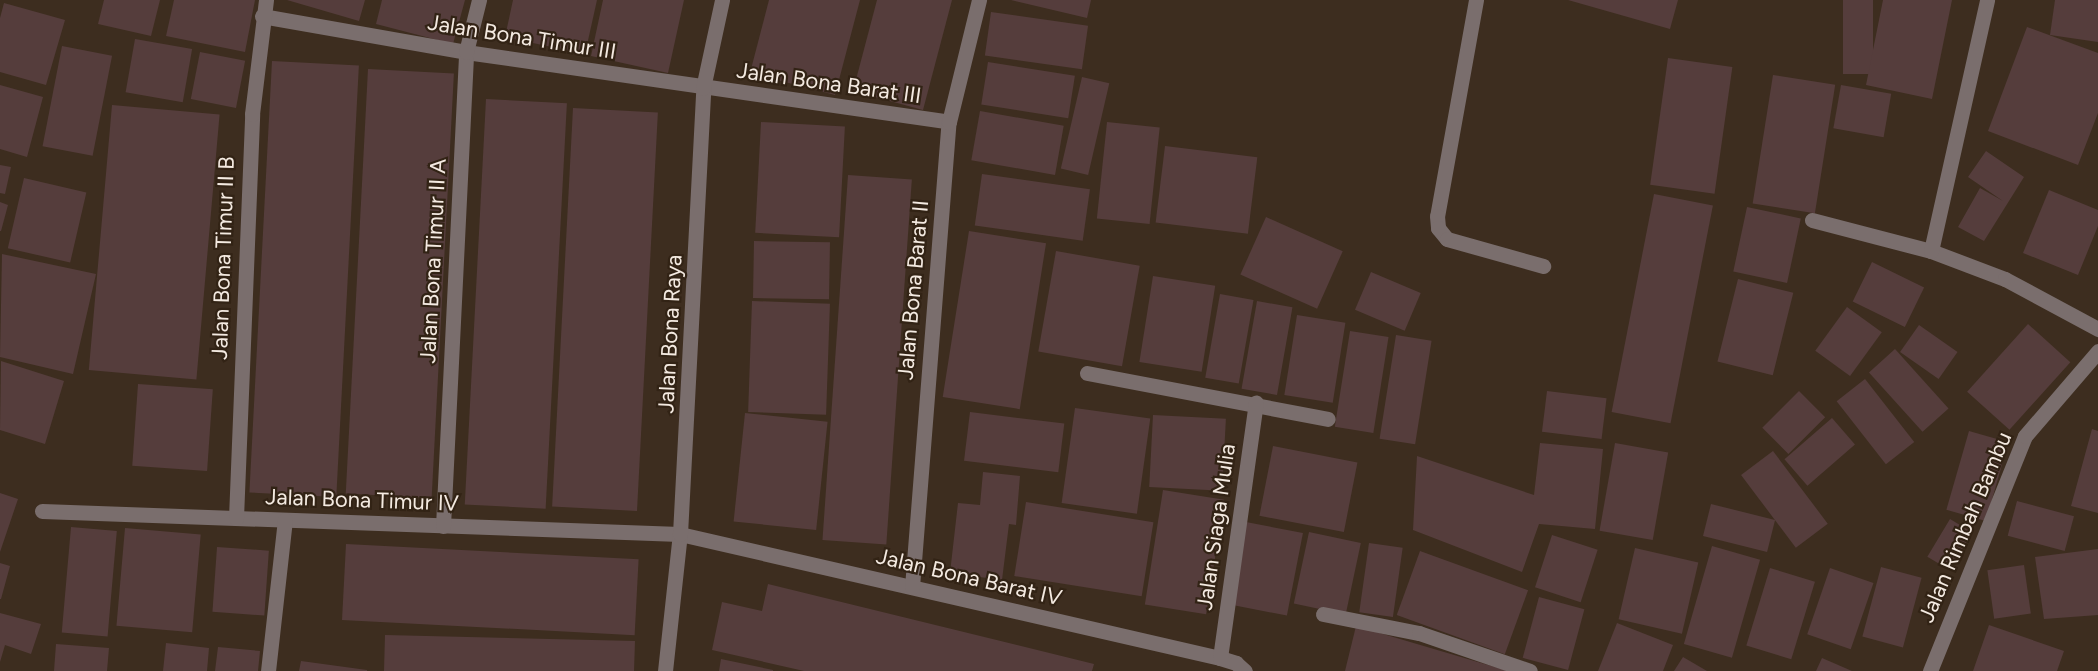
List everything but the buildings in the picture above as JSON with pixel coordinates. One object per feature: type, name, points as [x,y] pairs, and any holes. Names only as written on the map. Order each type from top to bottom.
[{"type":"street","name":"Jalan Bona Timur II B","points":[[236,518],[252,114],[262,16],[266,0]]},
{"type":"street","name":"Jalan Bona Timur II A","points":[[443,526],[466,52],[479,0]]},
{"type":"street","name":"Jalan Bona Raya","points":[[665,671],[680,534],[704,88],[722,0]]},
{"type":"street","name":"Jalan Bona Barat II","points":[[912,587],[949,122],[979,0]]},
{"type":"street","points":[[1476,0],[1437,216],[1438,228],[1447,239],[1543,266]]},
{"type":"street","points":[[1931,251],[1987,0]]},
{"type":"street","name":"Jalan Bona Timur III","points":[[262,16],[466,52],[704,88]]},
{"type":"street","name":"Jalan Bona Barat III","points":[[704,88],[949,122]]},
{"type":"street","points":[[1812,220],[1931,251],[2005,279],[2098,329]]},
{"type":"street","name":"Jalan Rimbah Bambu","points":[[1930,671],[2025,436],[2098,351]]},
{"type":"street","points":[[1087,373],[1256,403],[1328,419]]},
{"type":"street","name":"Jalan Siaga Mulia","points":[[1220,658],[1256,403]]},
{"type":"street","name":"Jalan Bona Timur IV","points":[[42,512],[680,534]]},
{"type":"street","points":[[268,671],[285,520]]},
{"type":"street","name":"Jalan Bona Barat IV","points":[[680,534],[1220,658],[1245,671]]},
{"type":"street","points":[[1323,614],[1419,633],[1530,671]]}]
